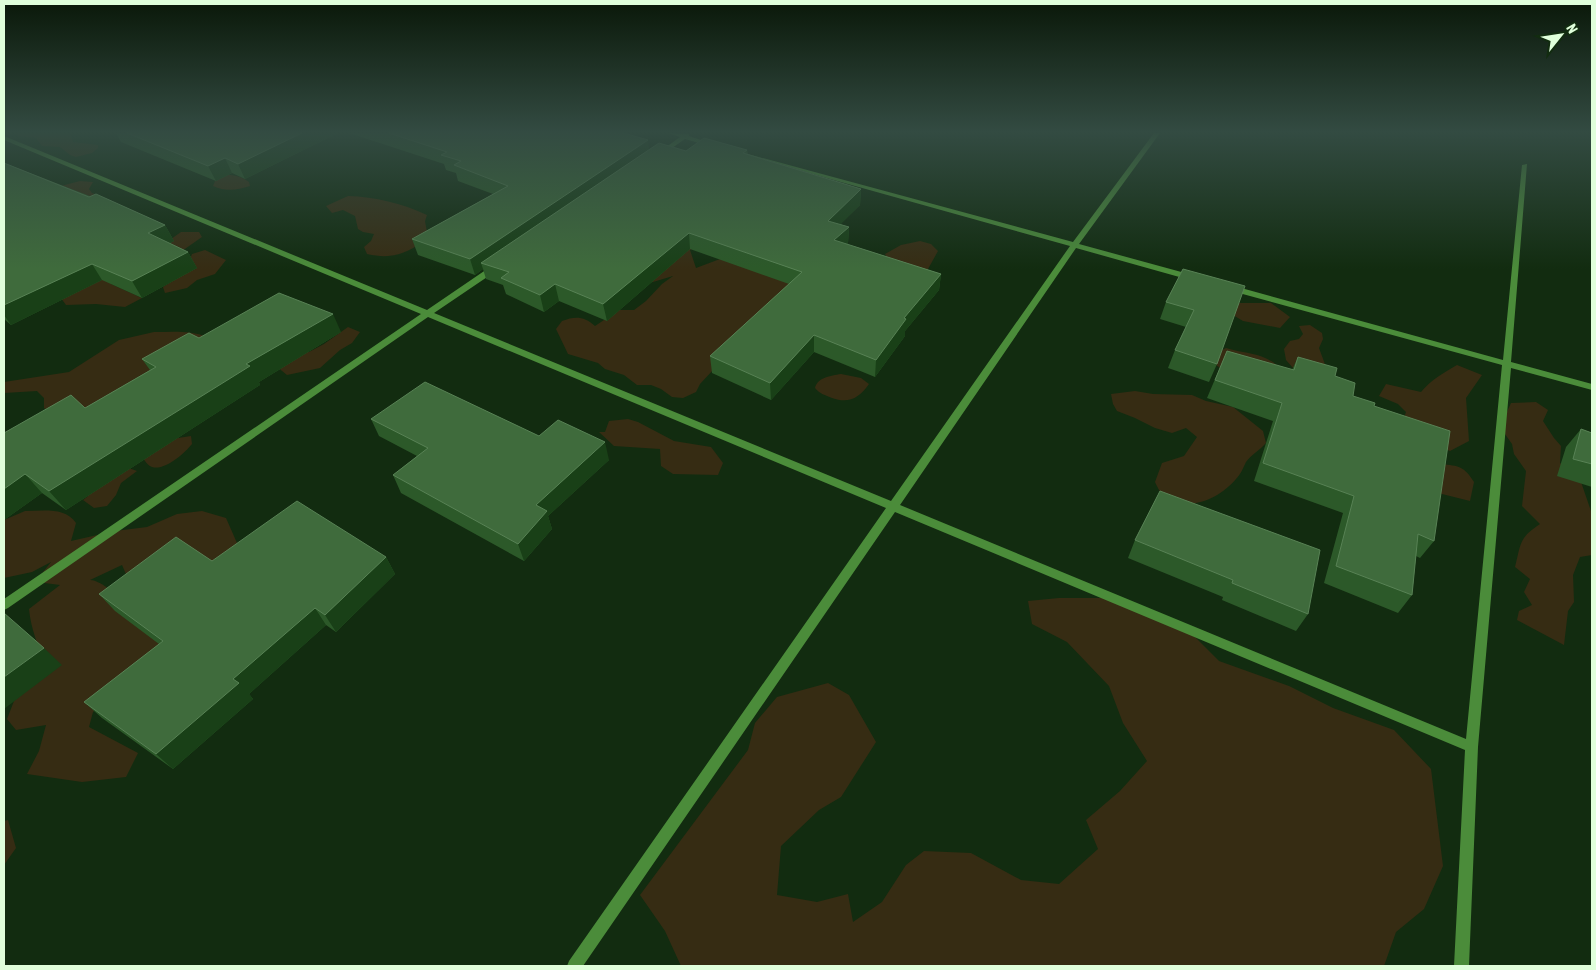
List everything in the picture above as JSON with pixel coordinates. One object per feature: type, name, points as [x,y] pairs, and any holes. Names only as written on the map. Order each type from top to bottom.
[{"type":"street","points":[[101,178],[1472,747]]},
{"type":"street","points":[[838,178],[1198,280]]},
{"type":"street","points":[[574,966],[1074,246],[1124,178]]},
{"type":"street","points":[[1462,966],[1472,747],[1524,178]]},
{"type":"street","points":[[4,604],[508,258]]},
{"type":"street","points":[[1218,285],[1592,387]]},
{"type":"shaded area","points":[[221,178],[242,178],[249,182],[250,186],[232,190],[222,189],[213,186],[215,181]]},
{"type":"shaded area","points":[[80,181],[93,182],[89,189],[92,193],[103,197],[4,217],[57,187]]},
{"type":"shaded area","points":[[348,196],[388,201],[427,215],[425,221],[428,238],[414,248],[400,254],[376,256],[367,254],[364,247],[371,241],[374,234],[358,229],[355,216],[343,210],[332,213],[326,206]]},
{"type":"shaded area","points":[[181,232],[199,232],[202,237],[182,251],[111,284],[142,298],[125,307],[96,304],[66,305],[61,298],[171,239]]},
{"type":"shaded area","points":[[920,241],[931,244],[938,251],[928,269],[889,262],[885,254],[901,245]]},
{"type":"shaded area","points":[[703,242],[690,250],[696,268],[720,259],[808,268],[700,384],[696,392],[683,398],[672,397],[661,389],[651,385],[637,385],[624,375],[605,369],[598,363],[568,354],[556,329],[562,321],[579,318],[587,320],[595,326],[619,310],[634,310],[673,276],[653,282],[631,271]]},
{"type":"shaded area","points":[[205,250],[226,260],[215,274],[197,280],[187,288],[165,293],[163,287],[181,274],[192,254]]},
{"type":"shaded area","points":[[1238,303],[1271,303],[1290,317],[1280,328],[1243,321],[1228,312]]},
{"type":"shaded area","points":[[1310,325],[1322,333],[1323,339],[1319,348],[1326,367],[1293,368],[1286,360],[1284,349],[1290,341],[1299,339],[1303,334],[1299,326]]},
{"type":"shaded area","points":[[348,327],[360,332],[352,343],[340,350],[320,368],[287,375],[276,366],[297,352],[309,352],[324,344]]},
{"type":"shaded area","points":[[154,332],[188,332],[207,337],[130,393],[59,418],[44,408],[44,398],[37,391],[4,393],[4,382],[69,372],[119,340]]},
{"type":"shaded area","points":[[1226,348],[1265,358],[1278,366],[1284,373],[1223,370],[1216,365],[1216,353]]},
{"type":"shaded area","points":[[1457,365],[1482,375],[1466,398],[1469,441],[1450,451],[1439,446],[1403,421],[1406,412],[1398,404],[1379,396],[1386,384],[1421,392],[1433,380]]},
{"type":"shaded area","points":[[841,374],[861,378],[869,384],[861,393],[849,400],[832,398],[815,388],[822,379]]},
{"type":"shaded area","points":[[1135,391],[1153,394],[1192,395],[1206,401],[1233,407],[1263,431],[1266,443],[1248,459],[1238,477],[1221,493],[1202,502],[1192,504],[1172,501],[1162,494],[1155,482],[1162,463],[1184,456],[1197,437],[1186,428],[1172,433],[1155,428],[1117,411],[1111,394]]},
{"type":"shaded area","points":[[1536,402],[1548,410],[1543,421],[1561,446],[1560,463],[1580,479],[1592,514],[1592,555],[1580,557],[1573,575],[1574,602],[1568,611],[1564,645],[1517,620],[1519,611],[1532,605],[1524,592],[1530,579],[1515,567],[1518,552],[1524,537],[1540,524],[1522,506],[1526,471],[1514,454],[1512,444],[1500,427],[1511,403]]},
{"type":"shaded area","points":[[628,419],[638,422],[674,441],[711,447],[723,463],[718,475],[673,474],[661,466],[660,449],[614,446],[599,432],[605,432],[609,421]]},
{"type":"shaded area","points":[[191,436],[192,444],[189,448],[169,464],[157,468],[150,466],[140,452],[165,440]]},
{"type":"shaded area","points":[[1441,464],[1452,465],[1467,473],[1474,482],[1470,501],[1438,493]]},
{"type":"shaded area","points":[[123,466],[137,471],[121,483],[116,495],[107,506],[94,508],[83,500],[88,496],[92,477]]},
{"type":"shaded area","points":[[25,511],[54,511],[66,514],[76,523],[71,541],[115,531],[147,527],[177,514],[202,511],[226,518],[237,543],[235,563],[129,581],[122,565],[90,580],[107,587],[168,642],[93,712],[89,727],[138,753],[126,777],[82,782],[27,774],[39,751],[46,725],[16,730],[7,719],[14,701],[43,662],[29,609],[60,585],[37,582],[33,585],[51,562],[32,572],[4,578],[4,520]]},
{"type":"shaded area","points":[[1059,598],[1113,598],[1187,629],[1219,661],[1289,686],[1333,708],[1394,730],[1431,769],[1443,866],[1424,909],[1396,932],[1384,966],[681,966],[665,931],[640,895],[748,750],[755,723],[777,697],[828,683],[849,695],[876,742],[841,797],[819,810],[781,846],[777,895],[817,902],[848,894],[853,922],[882,902],[906,865],[924,851],[971,853],[1021,880],[1059,884],[1098,849],[1086,820],[1120,791],[1147,761],[1123,723],[1109,686],[1067,642],[1032,624],[1028,601]]},
{"type":"shaded area","points":[[8,820],[16,848],[4,865],[4,821]]},
{"type":"building","points":[[4,178],[42,178],[89,197],[96,194],[165,225],[148,233],[188,252],[132,281],[92,264],[4,305]]},
{"type":"building","points":[[488,178],[591,178],[470,259],[412,239],[508,186]]},
{"type":"building","points":[[607,178],[826,178],[861,189],[828,221],[849,227],[834,240],[941,274],[904,318],[906,319],[876,360],[814,335],[770,383],[710,356],[802,272],[689,233],[603,304],[555,284],[540,295],[501,278],[509,272],[481,263]]},
{"type":"building","points":[[1183,269],[1245,286],[1217,364],[1175,350],[1194,310],[1166,302]]},
{"type":"building","points":[[279,293],[333,314],[246,364],[250,366],[49,491],[25,474],[4,489],[4,433],[71,395],[85,408],[156,367],[142,359],[189,333],[199,338]]},
{"type":"building","points":[[1227,351],[1294,370],[1298,357],[1337,368],[1335,376],[1355,383],[1353,396],[1375,403],[1374,406],[1450,431],[1434,541],[1418,534],[1412,595],[1336,566],[1354,496],[1263,463],[1282,403],[1215,380]]},
{"type":"building","points":[[425,382],[539,436],[558,420],[605,442],[536,505],[547,511],[518,544],[393,475],[428,448],[371,419]]},
{"type":"building","points":[[1581,429],[1592,433],[1592,464],[1573,459]]},
{"type":"building","points":[[1160,491],[1320,550],[1308,614],[1232,583],[1233,580],[1135,540]]},
{"type":"building","points":[[297,501],[386,557],[325,615],[315,608],[233,679],[239,683],[156,754],[84,702],[163,641],[99,594],[176,537],[212,561]]},
{"type":"building","points":[[4,613],[44,648],[4,677]]}]
